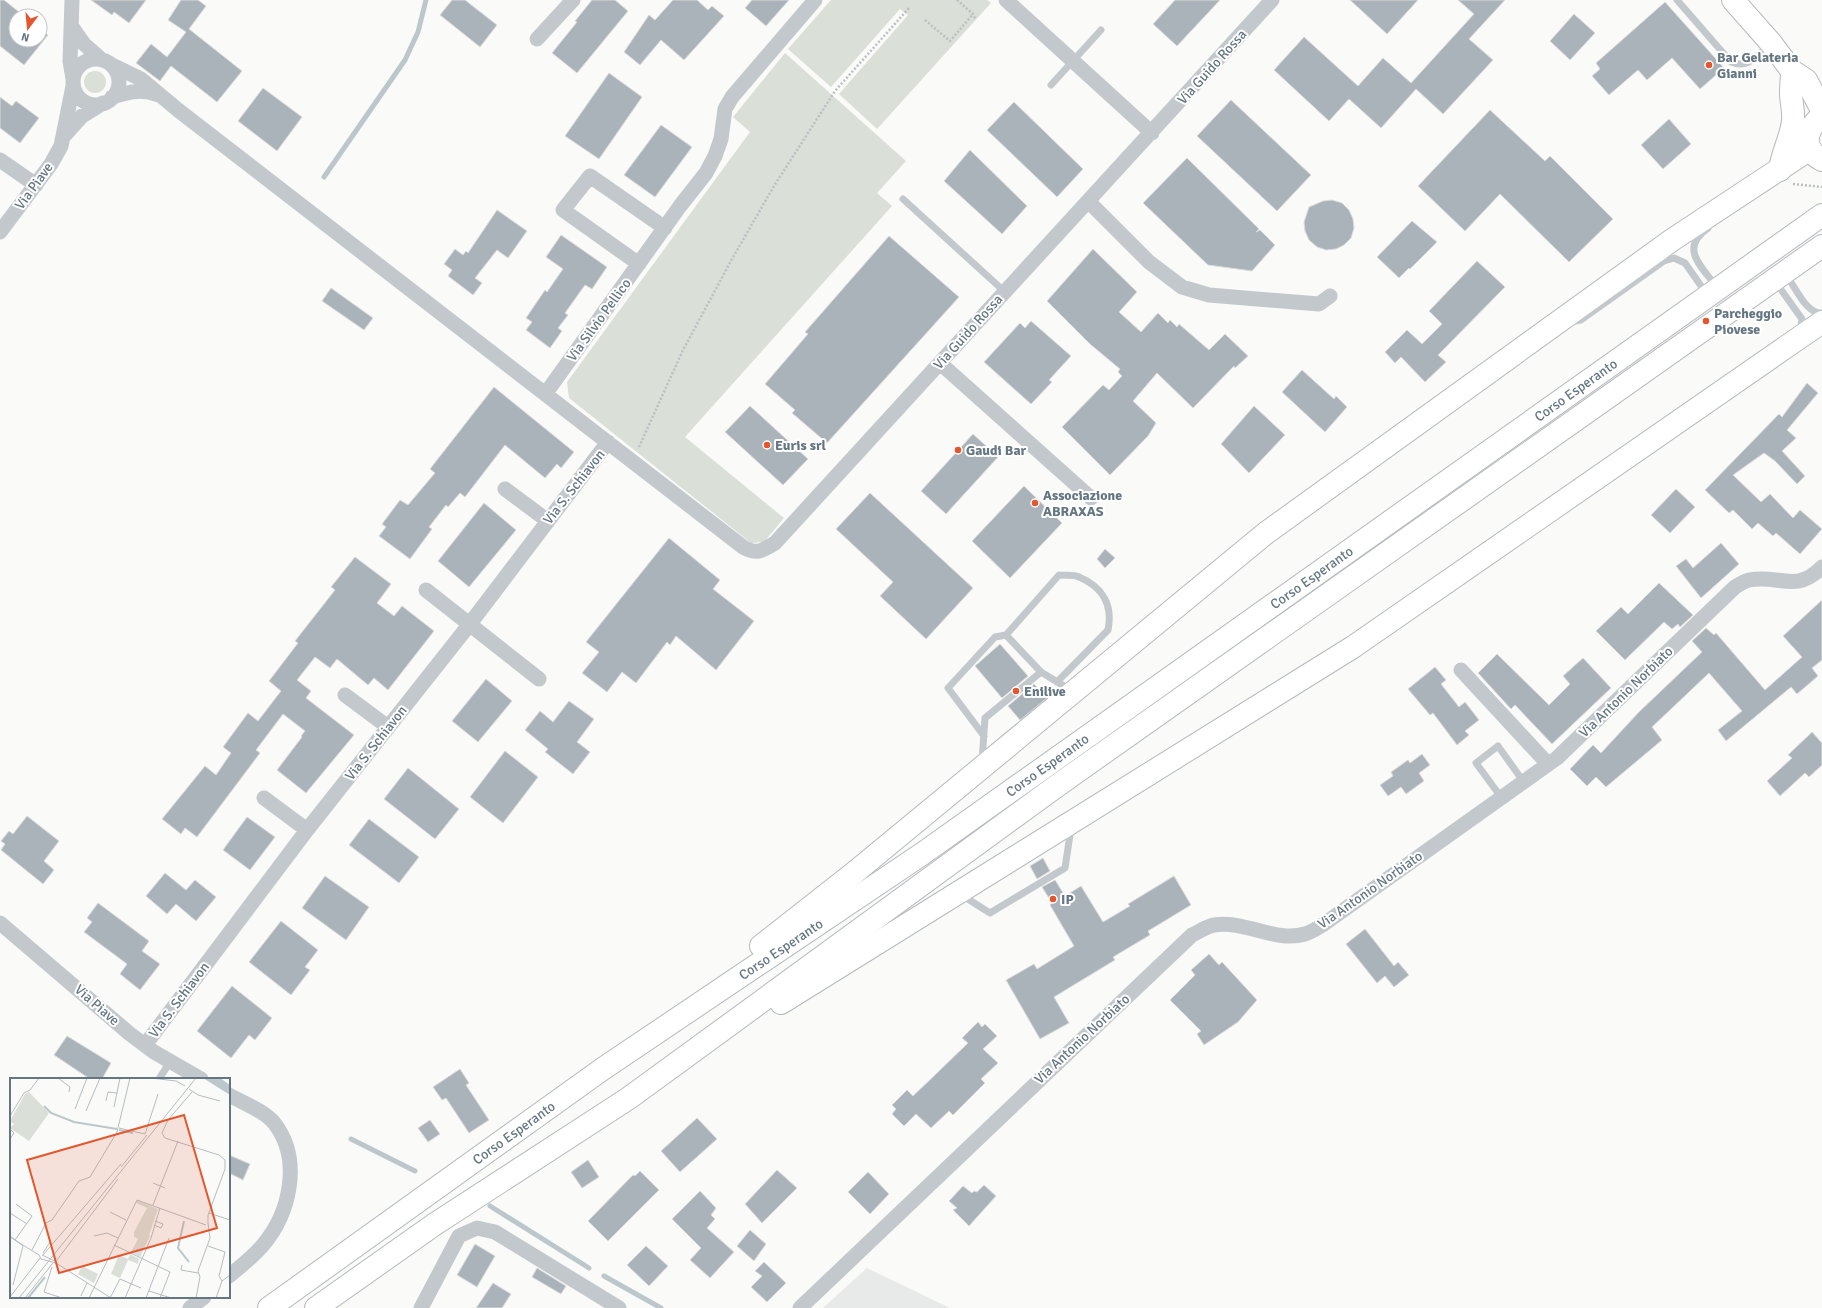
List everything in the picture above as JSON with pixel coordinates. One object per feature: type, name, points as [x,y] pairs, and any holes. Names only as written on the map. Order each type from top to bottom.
[{"type":"main road","points":[[1733,0],[1771,43],[1792,71],[1806,80],[1822,110]]},
{"type":"main road","points":[[1784,177],[1782,159],[1787,148],[1793,122],[1791,94],[1792,71]]},
{"type":"main road","points":[[604,1068],[854,873],[982,768],[1065,687],[1266,533],[1672,240],[1784,177],[1816,155],[1808,141],[1809,134],[1812,124],[1822,116]]},
{"type":"main road","name":"Corso Esperanto","points":[[268,1308],[604,1068],[922,854],[1822,215]]},
{"type":"main road","name":"Corso Esperanto","points":[[316,1308],[434,1224],[629,1098],[1058,785],[1822,246]]},
{"type":"main road","points":[[629,1098],[1353,647],[1822,322]]},
{"type":"street","name":"Via Piave","points":[[0,232],[52,164],[63,137],[73,82],[70,60],[72,0]]},
{"type":"street","points":[[537,39],[573,0]]},
{"type":"street","name":"Via Silvio Pellico","points":[[546,393],[664,228],[706,173],[716,156],[721,138],[724,109],[732,97],[815,0]]},
{"type":"street","points":[[1006,0],[1152,133]]},
{"type":"street","name":"Via Guido Rossa","points":[[631,460],[743,547],[753,552],[764,550],[775,543],[1152,133],[1272,0]]},
{"type":"street","points":[[72,27],[84,44],[114,68],[118,80],[116,92],[108,100]]},
{"type":"street","points":[[164,98],[150,92],[137,90],[96,104],[84,101],[75,92],[73,82],[74,73],[82,63],[94,59],[106,62],[141,78],[164,98],[631,460]]},
{"type":"street","name":"Via Piave","points":[[63,137],[82,116],[108,100]]},
{"type":"street","points":[[0,160],[36,185]]},
{"type":"street","points":[[639,264],[563,210],[590,176],[664,228]]},
{"type":"street","points":[[1088,202],[1149,262],[1182,287],[1209,295],[1288,303],[1319,304],[1330,296]]},
{"type":"street","points":[[940,363],[1091,498]]},
{"type":"street","name":"Via S. Schiavon","points":[[145,1045],[307,830],[469,625],[608,442]]},
{"type":"street","points":[[505,489],[548,521]]},
{"type":"street","name":"Via Antonio Norbiato","points":[[804,1307],[1192,935],[1212,925],[1234,923],[1270,933],[1288,935],[1306,934],[1324,924],[1566,750],[1735,587],[1747,581],[1760,579],[1801,582],[1813,577],[1822,567]]},
{"type":"street","points":[[426,590],[539,679]]},
{"type":"street","points":[[1461,670],[1548,764]]},
{"type":"street","points":[[345,695],[388,727]]},
{"type":"street","points":[[264,798],[307,830]]},
{"type":"street","name":"Via Piave","points":[[0,923],[145,1045],[170,1062],[199,1078]]},
{"type":"street","points":[[230,1096],[258,1111],[274,1123],[287,1143],[290,1184],[285,1205],[263,1245],[230,1275]]},
{"type":"street","points":[[421,1308],[459,1236],[477,1228],[495,1232],[603,1304],[619,1308]]},
{"type":"street","points":[[190,1308],[203,1298]]},
{"type":"lane","points":[[1677,0],[1731,62],[1740,65],[1746,64],[1771,43]]},
{"type":"lane","points":[[1051,85],[1101,30]]},
{"type":"lane","points":[[903,199],[1005,292]]},
{"type":"lane","points":[[1714,223],[1695,241],[1692,250],[1694,256],[1716,286]]},
{"type":"lane","points":[[1554,325],[1581,320],[1664,261],[1674,258],[1685,263],[1706,293]]},
{"type":"lane","points":[[1792,284],[1812,311],[1822,313]]},
{"type":"lane","points":[[1766,351],[1791,334],[1801,326],[1802,323],[1800,316],[1782,291]]},
{"type":"lane","points":[[1690,414],[1697,399],[1716,386]]},
{"type":"lane","points":[[984,736],[948,688],[995,638],[1006,635],[1060,575],[1078,576],[1097,588],[1108,602],[1110,619],[1108,630],[1065,687],[1041,672],[1006,635]]},
{"type":"lane","points":[[982,768],[985,718],[1041,672]]},
{"type":"lane","points":[[1501,797],[1476,763],[1498,746],[1523,781]]},
{"type":"lane","points":[[958,893],[990,913],[1065,868],[1072,822]]},
{"type":"lane","points":[[160,1078],[170,1062]]},
{"type":"path","points":[[957,0],[973,14],[976,20]]},
{"type":"path","points":[[631,460],[640,445],[683,350],[732,259],[774,186],[835,91],[910,7]]},
{"type":"path","points":[[925,20],[950,41],[973,14]]},
{"type":"path","points":[[1784,177],[1800,184],[1822,187]]},
{"type":"shaded area","points":[[831,0],[987,0],[991,3],[877,129],[839,94],[908,15],[900,9],[831,87],[788,49]]},
{"type":"shaded area","points":[[785,53],[906,161],[877,193],[892,206],[685,437],[784,518],[764,542],[751,543],[569,398],[567,382],[750,132],[733,117]]},
{"type":"shaded area","points":[[95,71],[103,74],[106,82],[103,90],[95,93],[87,90],[84,82],[87,74]]},
{"type":"shaded area","points":[[867,1268],[950,1308],[823,1308]]},
{"type":"building","points":[[0,0],[4,0],[14,8],[8,8],[8,48],[38,48],[24,65],[0,46]]},
{"type":"building","points":[[91,0],[146,0],[129,23],[114,12],[112,15]]},
{"type":"building","points":[[181,0],[198,0],[206,6],[189,29],[242,71],[217,102],[171,66],[160,81],[136,63],[151,44],[167,57],[186,32],[168,20]]},
{"type":"building","points":[[452,0],[465,0],[497,25],[480,47],[440,15]]},
{"type":"building","points":[[592,0],[615,0],[628,11],[577,73],[552,53],[577,22],[575,21]]},
{"type":"building","points":[[673,0],[697,0],[708,10],[712,6],[724,16],[684,60],[661,40],[640,65],[624,52],[649,15],[655,20]]},
{"type":"building","points":[[752,0],[789,0],[766,26],[745,8]]},
{"type":"building","points":[[1175,0],[1220,0],[1177,46],[1153,24]]},
{"type":"building","points":[[1350,0],[1418,0],[1387,34]]},
{"type":"building","points":[[1458,0],[1505,0],[1469,39],[1493,60],[1443,114],[1416,89],[1381,128],[1349,99],[1329,121],[1274,70],[1304,37],[1358,86],[1383,58],[1411,83],[1474,14]]},
{"type":"building","points":[[1665,2],[1724,68],[1700,89],[1672,58],[1647,80],[1638,70],[1609,95],[1592,76],[1600,69],[1596,63]]},
{"type":"building","points":[[1574,14],[1595,33],[1570,60],[1550,41]]},
{"type":"building","points":[[609,73],[642,97],[599,159],[565,136]]},
{"type":"building","points":[[263,88],[302,117],[277,151],[238,121]]},
{"type":"building","points":[[0,97],[12,106],[16,101],[39,118],[20,143],[0,128]]},
{"type":"building","points":[[1231,100],[1311,175],[1277,211],[1197,136]]},
{"type":"building","points":[[1014,102],[1083,169],[1057,197],[987,130]]},
{"type":"building","points":[[1490,110],[1545,161],[1550,156],[1613,219],[1569,262],[1500,194],[1465,231],[1418,186]]},
{"type":"building","points":[[1669,119],[1691,144],[1663,169],[1641,145]]},
{"type":"building","points":[[661,125],[692,147],[655,197],[624,175]]},
{"type":"building","points":[[970,150],[1027,206],[1002,234],[944,181]]},
{"type":"building","points":[[1187,158],[1259,229],[1256,232],[1260,230],[1275,245],[1252,271],[1208,265],[1143,203]]},
{"type":"building","points":[[1332,200],[1342,203],[1349,210],[1353,219],[1354,228],[1351,238],[1344,245],[1336,249],[1326,250],[1317,247],[1309,240],[1305,231],[1304,222],[1309,207],[1323,201]]},
{"type":"building","points":[[497,210],[527,231],[508,258],[497,250],[475,278],[482,283],[473,295],[448,276],[452,270],[444,264],[455,249],[463,255],[466,251],[468,253]]},
{"type":"building","points":[[1412,221],[1437,242],[1399,278],[1377,257]]},
{"type":"building","points":[[561,235],[607,267],[592,289],[585,285],[565,313],[568,315],[558,328],[562,331],[550,348],[526,330],[532,322],[526,318],[545,290],[547,292],[563,269],[546,257]]},
{"type":"building","points":[[889,236],[959,297],[827,443],[792,413],[795,410],[765,384],[808,334],[805,332]]},
{"type":"building","points":[[1093,249],[1137,292],[1119,312],[1141,332],[1158,313],[1168,323],[1170,320],[1177,327],[1179,324],[1209,350],[1225,334],[1248,356],[1235,368],[1234,366],[1193,408],[1157,373],[1133,401],[1156,423],[1148,436],[1110,475],[1062,427],[1103,385],[1109,390],[1122,376],[1118,372],[1120,369],[1090,344],[1047,301]]},
{"type":"building","points":[[1477,261],[1505,287],[1438,355],[1446,362],[1425,382],[1401,357],[1395,363],[1385,352],[1407,330],[1422,344],[1442,324],[1429,311]]},
{"type":"building","points":[[331,288],[373,318],[364,330],[322,301]]},
{"type":"building","points":[[1031,321],[1071,356],[1049,380],[1052,382],[1031,404],[984,362],[1020,323],[1025,328]]},
{"type":"building","points":[[1302,370],[1334,399],[1336,396],[1347,407],[1325,432],[1282,392]]},
{"type":"building","points":[[1807,383],[1818,393],[1787,430],[1796,438],[1782,451],[1805,476],[1797,484],[1775,461],[1764,453],[1733,475],[1761,502],[1770,494],[1793,518],[1800,510],[1822,529],[1800,554],[1776,533],[1773,536],[1758,523],[1752,529],[1733,510],[1729,513],[1705,490],[1779,414],[1782,417]]},
{"type":"building","points":[[494,387],[574,452],[561,468],[557,464],[545,478],[505,445],[465,497],[460,493],[448,507],[446,505],[429,527],[432,529],[410,559],[379,536],[386,527],[382,524],[400,500],[408,505],[435,473],[430,469]]},
{"type":"building","name":"Euris srl","points":[[750,406],[808,459],[783,485],[725,432]]},
{"type":"building","points":[[1254,406],[1285,435],[1249,473],[1221,444]]},
{"type":"building","points":[[973,434],[998,457],[946,514],[921,491]]},
{"type":"building","points":[[1024,486],[1062,523],[1010,578],[972,541]]},
{"type":"building","points":[[1676,489],[1695,507],[1670,533],[1651,515]]},
{"type":"building","points":[[870,493],[973,588],[926,639],[880,596],[893,582],[836,529]]},
{"type":"building","points":[[484,503],[516,530],[469,587],[438,561]]},
{"type":"building","points":[[669,538],[720,580],[713,589],[754,621],[716,670],[676,636],[670,645],[667,642],[636,683],[622,672],[607,692],[582,673],[599,652],[586,642]]},
{"type":"building","points":[[1721,543],[1739,564],[1701,598],[1676,566],[1686,559],[1693,568]]},
{"type":"building","points":[[1105,549],[1115,558],[1105,568],[1097,559]]},
{"type":"building","points":[[355,557],[391,584],[377,603],[394,616],[402,606],[434,631],[388,690],[374,678],[368,685],[337,659],[330,668],[315,657],[297,680],[311,691],[306,698],[354,735],[306,793],[277,770],[305,731],[283,714],[256,750],[260,753],[197,837],[185,828],[181,834],[162,819],[205,766],[216,775],[231,753],[223,747],[248,713],[258,721],[281,691],[269,681],[298,643],[295,641],[335,590],[331,587]]},
{"type":"building","points":[[1659,583],[1693,615],[1680,627],[1678,624],[1672,629],[1664,622],[1625,660],[1596,631],[1621,607],[1628,614]]},
{"type":"building","points":[[1822,600],[1822,660],[1812,668],[1818,676],[1797,694],[1791,687],[1726,741],[1718,730],[1742,711],[1709,673],[1652,727],[1662,740],[1606,787],[1596,777],[1587,786],[1570,769],[1593,745],[1601,753],[1639,712],[1702,652],[1692,641],[1706,628],[1714,635],[1716,633],[1765,690],[1802,657],[1783,636]]},
{"type":"building","points":[[1000,644],[1028,676],[1002,698],[975,666]]},
{"type":"building","points":[[1497,654],[1549,705],[1570,684],[1563,676],[1583,658],[1611,688],[1552,744],[1515,705],[1511,709],[1478,673]]},
{"type":"building","points":[[1435,667],[1446,680],[1441,684],[1459,707],[1465,702],[1479,720],[1465,731],[1469,735],[1457,745],[1433,713],[1430,715],[1408,689]]},
{"type":"building","points":[[486,679],[512,701],[478,742],[452,721]]},
{"type":"building","points":[[1034,684],[1047,698],[1020,720],[1008,706]]},
{"type":"building","points":[[569,701],[594,719],[577,742],[590,752],[573,774],[545,752],[548,749],[525,730],[540,711],[553,722]]},
{"type":"building","points":[[1812,732],[1822,743],[1822,765],[1809,777],[1805,773],[1780,796],[1767,781],[1792,758],[1788,755]]},
{"type":"building","points":[[505,751],[538,777],[503,823],[470,797]]},
{"type":"building","points":[[1422,754],[1430,765],[1419,773],[1424,781],[1406,794],[1401,787],[1388,796],[1380,785],[1393,776],[1391,772],[1408,760],[1410,763]]},
{"type":"building","points":[[408,768],[459,809],[435,839],[384,799]]},
{"type":"building","points":[[27,816],[59,841],[44,861],[54,870],[43,884],[1,850],[5,844],[1,841],[9,831],[13,834]]},
{"type":"building","points":[[247,817],[275,837],[250,870],[223,850]]},
{"type":"building","points":[[369,819],[419,857],[399,883],[349,845]]},
{"type":"building","points":[[1043,858],[1050,871],[1037,879],[1030,866]]},
{"type":"building","points":[[165,873],[186,890],[195,880],[216,897],[196,921],[176,904],[167,914],[146,896]]},
{"type":"building","points":[[325,876],[369,907],[346,940],[302,908]]},
{"type":"building","points":[[1174,876],[1191,905],[1148,931],[1150,935],[1113,957],[1115,960],[1054,997],[1069,1023],[1040,1039],[1006,980],[1034,964],[1037,969],[1074,946],[1050,905],[1052,903],[1042,887],[1055,880],[1065,896],[1081,886],[1103,922],[1130,906],[1128,904]]},
{"type":"building","points":[[98,903],[149,941],[142,951],[160,964],[140,990],[120,974],[127,964],[84,932],[92,922],[87,918]]},
{"type":"building","points":[[281,921],[318,950],[305,967],[310,970],[291,995],[249,962]]},
{"type":"building","points":[[1365,929],[1394,966],[1398,962],[1409,975],[1394,987],[1385,976],[1377,983],[1346,944]]},
{"type":"building","points":[[1209,954],[1219,965],[1222,962],[1257,1000],[1238,1022],[1204,1045],[1197,1034],[1201,1031],[1170,1000],[1195,975],[1191,970]]},
{"type":"building","points":[[232,986],[272,1018],[255,1040],[249,1035],[231,1058],[197,1031]]},
{"type":"building","points":[[978,1022],[982,1027],[985,1024],[997,1036],[983,1049],[998,1063],[981,1079],[985,1083],[953,1115],[949,1111],[931,1128],[916,1114],[904,1126],[892,1114],[896,1109],[892,1105],[907,1090],[913,1096],[935,1075],[968,1043],[962,1038]]},
{"type":"building","points":[[67,1036],[111,1063],[103,1078],[88,1078],[54,1055]]},
{"type":"building","points":[[460,1069],[469,1083],[466,1085],[489,1120],[469,1133],[446,1098],[442,1100],[433,1087]]},
{"type":"building","points":[[697,1118],[717,1139],[680,1172],[661,1151]]},
{"type":"building","points":[[430,1120],[440,1134],[428,1142],[418,1128]]},
{"type":"building","points":[[230,1155],[250,1164],[243,1180],[230,1174]]},
{"type":"building","points":[[588,1160],[599,1177],[582,1188],[571,1172]]},
{"type":"building","points":[[777,1170],[797,1188],[762,1223],[745,1204]]},
{"type":"building","points":[[640,1171],[659,1190],[608,1241],[588,1221],[633,1175],[635,1176]]},
{"type":"building","points":[[868,1172],[889,1194],[870,1214],[848,1192]]},
{"type":"building","points":[[984,1185],[996,1196],[969,1226],[953,1210],[957,1208],[949,1201],[963,1186],[972,1193],[974,1191],[977,1192]]},
{"type":"building","points":[[700,1191],[716,1208],[711,1215],[715,1219],[707,1228],[734,1252],[710,1278],[690,1260],[701,1248],[672,1219]]},
{"type":"building","points":[[750,1230],[766,1244],[754,1261],[737,1246]]},
{"type":"building","points":[[475,1244],[495,1256],[477,1287],[457,1275]]},
{"type":"building","points":[[646,1246],[668,1266],[649,1286],[627,1265]]},
{"type":"building","points":[[764,1262],[786,1283],[767,1302],[751,1287],[762,1276],[755,1271]]},
{"type":"building","points":[[537,1268],[566,1286],[561,1294],[532,1277]]},
{"type":"building","points":[[493,1283],[511,1294],[502,1308],[476,1308]]},
{"type":"waterway","points":[[324,177],[405,60],[418,32],[426,0]]},
{"type":"waterway","points":[[351,1139],[415,1171]]},
{"type":"waterway","points":[[490,1206],[589,1268]]},
{"type":"waterway","points":[[604,1276],[661,1308]]},
{"type":"place","name":"Bar Gelateria Gianni","points":[[1709,65]]},
{"type":"place","name":"Parcheggio Piovese","points":[[1706,321]]},
{"type":"place","name":"Euris srl","points":[[767,445]]},
{"type":"place","name":"Gaudi Bar","points":[[958,450]]},
{"type":"place","name":"Associazione ABRAXAS","points":[[1035,503]]},
{"type":"place","name":"Enilive","points":[[1016,691]]},
{"type":"place","name":"IP","points":[[1053,899]]}]
